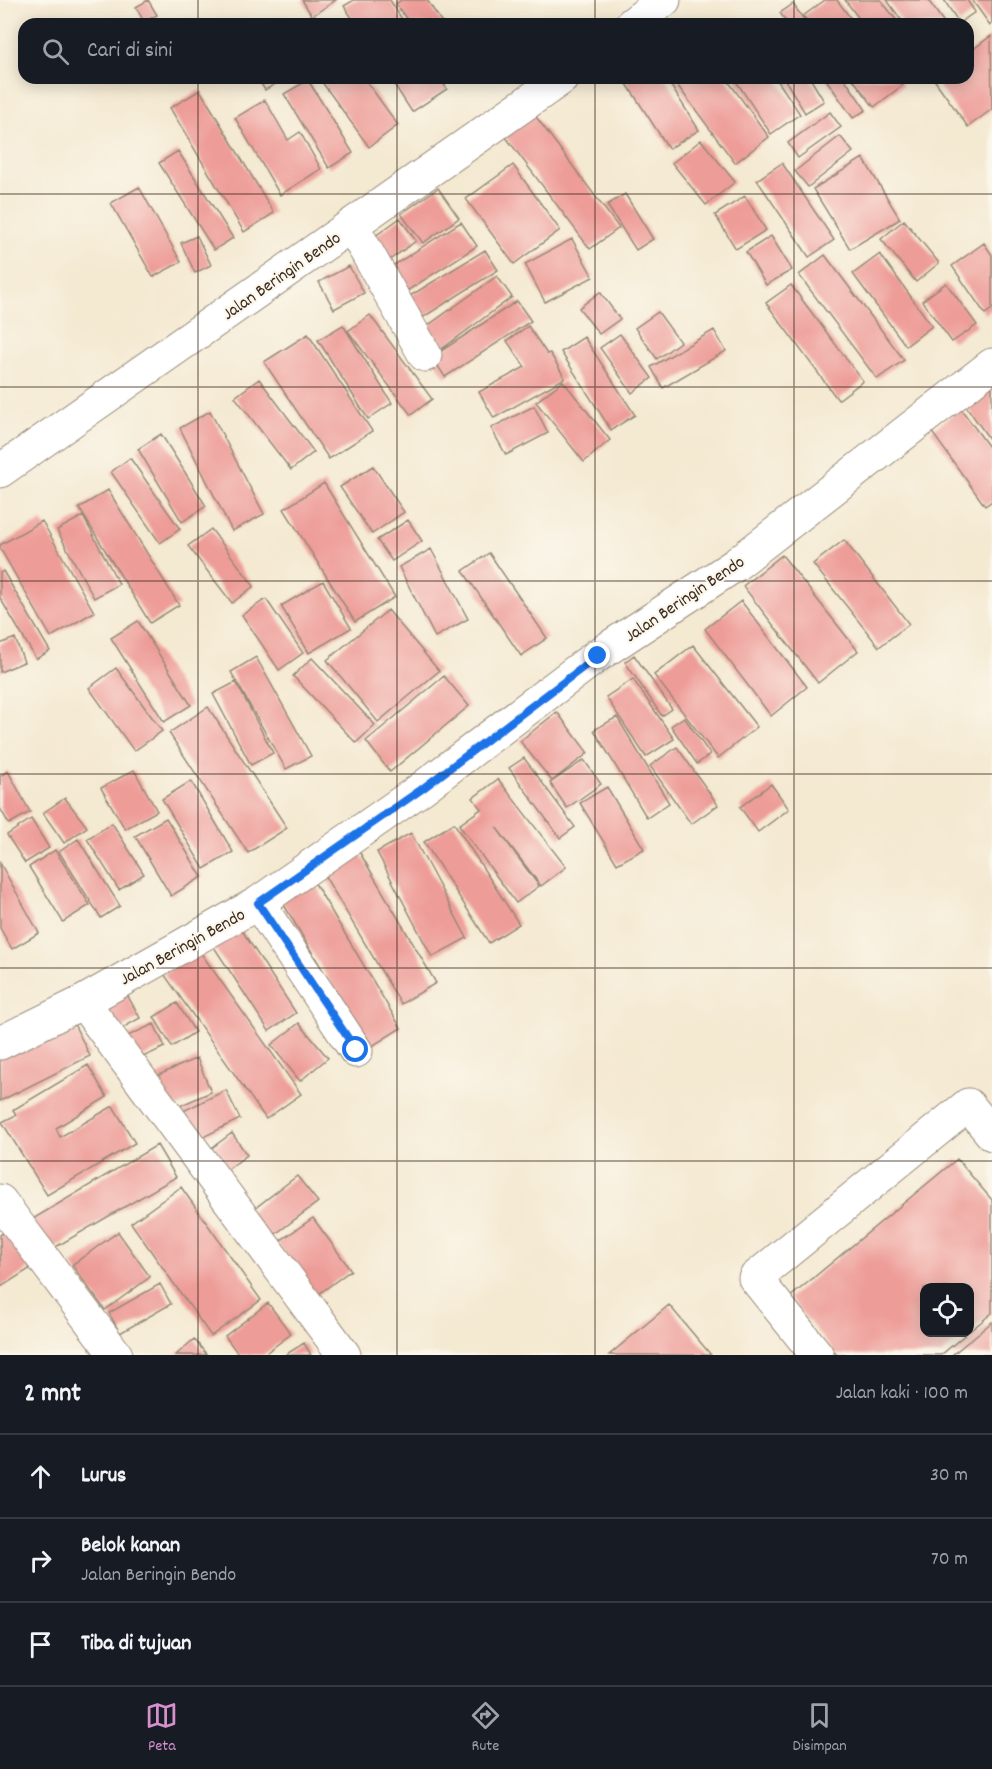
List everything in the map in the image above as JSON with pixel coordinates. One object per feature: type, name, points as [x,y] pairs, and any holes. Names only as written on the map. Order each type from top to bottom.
[{"type":"street","points":[[640,18],[664,0]]},
{"type":"street","name":"Jalan Beringin Bendo","points":[[0,471],[553,84]]},
{"type":"street","points":[[352,226],[424,355]]},
{"type":"street","name":"Jalan Beringin Bendo","points":[[0,1043],[83,1002],[258,903],[422,789],[598,656],[735,565],[992,365]]},
{"type":"street","points":[[258,903],[356,1050]]},
{"type":"street","points":[[83,1002],[344,1355]]},
{"type":"street","points":[[817,1355],[755,1278],[968,1105],[992,1134]]},
{"type":"street","points":[[0,1201],[116,1355]]},
{"type":"building","points":[[148,0],[157,15],[151,18],[142,18],[136,7]]},
{"type":"building","points":[[302,0],[336,0],[312,16]]},
{"type":"building","points":[[354,0],[390,0],[401,18],[352,18],[344,6]]},
{"type":"building","points":[[401,0],[427,0],[439,18],[406,18],[396,4]]},
{"type":"building","points":[[825,0],[837,0],[850,18],[805,18],[803,16]]},
{"type":"building","points":[[845,0],[881,0],[894,18],[858,18]]},
{"type":"building","points":[[887,0],[928,0],[941,18],[900,18]]},
{"type":"building","points":[[944,0],[967,0],[975,12],[966,18],[956,18]]},
{"type":"building","points":[[972,0],[992,0],[992,23],[990,25]]},
{"type":"building","points":[[793,4],[803,18],[784,18],[780,13]]},
{"type":"building","points":[[991,36],[992,109],[968,127],[937,84],[974,84],[974,49]]},
{"type":"building","points":[[261,84],[276,84],[265,90]]},
{"type":"building","points":[[301,84],[310,84],[353,153],[329,168],[284,94]]},
{"type":"building","points":[[323,84],[368,84],[398,125],[369,147]]},
{"type":"building","points":[[394,84],[444,84],[447,89],[412,112]]},
{"type":"building","points":[[627,84],[670,84],[699,130],[669,149]]},
{"type":"building","points":[[676,84],[730,84],[769,137],[735,163]]},
{"type":"building","points":[[738,84],[780,84],[800,114],[771,134]]},
{"type":"building","points":[[788,84],[814,84],[824,101],[805,113]]},
{"type":"building","points":[[829,84],[848,84],[866,110],[853,118]]},
{"type":"building","points":[[857,84],[903,85],[874,107]]},
{"type":"building","points":[[200,90],[274,213],[244,232],[170,108]]},
{"type":"building","points":[[265,100],[288,140],[300,132],[321,169],[280,195],[235,118]]},
{"type":"building","points":[[830,112],[841,127],[798,158],[788,143]]},
{"type":"building","points":[[534,114],[619,228],[590,249],[505,136]]},
{"type":"building","points":[[840,136],[853,152],[808,187],[795,171]]},
{"type":"building","points":[[701,140],[735,182],[706,205],[672,163]]},
{"type":"building","points":[[178,151],[233,238],[214,250],[159,163]]},
{"type":"building","points":[[863,158],[900,219],[850,249],[813,189]]},
{"type":"building","points":[[782,163],[834,240],[809,257],[757,180]]},
{"type":"building","points":[[513,165],[560,230],[514,264],[466,199]]},
{"type":"building","points":[[139,187],[181,262],[153,277],[111,203]]},
{"type":"building","points":[[438,188],[459,218],[423,243],[401,214]]},
{"type":"building","points":[[625,194],[653,239],[636,250],[607,205]]},
{"type":"building","points":[[745,196],[766,230],[736,249],[715,215]]},
{"type":"building","points":[[400,218],[416,241],[381,266],[367,242]]},
{"type":"building","points":[[904,220],[939,263],[916,282],[881,239]]},
{"type":"building","points":[[461,222],[477,246],[396,298],[380,274]]},
{"type":"building","points":[[197,236],[211,265],[195,273],[181,243]]},
{"type":"building","points":[[771,236],[792,270],[766,285],[746,252]]},
{"type":"building","points":[[572,239],[593,277],[545,302],[525,264]]},
{"type":"building","points":[[984,243],[992,255],[992,309],[985,314],[952,266]]},
{"type":"building","points":[[485,250],[498,270],[414,323],[400,302]]},
{"type":"building","points":[[880,254],[932,326],[906,346],[853,274]]},
{"type":"building","points":[[825,255],[904,360],[877,379],[799,275]]},
{"type":"building","points":[[349,266],[364,293],[334,309],[319,282]]},
{"type":"building","points":[[497,276],[512,297],[435,354],[419,332]]},
{"type":"building","points":[[946,283],[977,325],[952,342],[922,301]]},
{"type":"building","points":[[791,285],[863,381],[838,400],[766,303]]},
{"type":"building","points":[[600,292],[620,319],[599,334],[579,308]]},
{"type":"building","points":[[517,301],[531,321],[445,377],[432,357]]},
{"type":"building","points":[[658,312],[680,342],[657,359],[635,328]]},
{"type":"building","points":[[370,315],[432,399],[411,415],[348,331]]},
{"type":"building","points":[[343,325],[392,403],[368,419],[318,340]]},
{"type":"building","points":[[528,326],[547,354],[550,353],[565,378],[494,418],[479,392],[525,367],[507,341]]},
{"type":"building","points":[[714,330],[726,351],[663,388],[651,367]]},
{"type":"building","points":[[308,334],[372,431],[329,459],[264,362]]},
{"type":"building","points":[[620,334],[652,378],[632,393],[600,348]]},
{"type":"building","points":[[584,337],[635,415],[611,430],[561,352]]},
{"type":"building","points":[[259,379],[314,452],[291,470],[235,397]]},
{"type":"building","points":[[992,379],[992,443],[961,399]]},
{"type":"building","points":[[563,381],[610,440],[584,462],[536,402]]},
{"type":"building","points":[[534,406],[548,433],[506,455],[491,428]]},
{"type":"building","points":[[961,409],[992,451],[992,501],[985,506],[931,431]]},
{"type":"building","points":[[210,411],[264,514],[232,531],[180,428]]},
{"type":"building","points":[[161,434],[206,506],[182,522],[138,449]]},
{"type":"building","points":[[130,458],[180,529],[160,543],[111,472]]},
{"type":"building","points":[[373,466],[404,512],[372,534],[340,487]]},
{"type":"building","points":[[324,483],[395,597],[355,622],[284,509]]},
{"type":"building","points":[[108,490],[179,605],[150,623],[79,508]]},
{"type":"building","points":[[83,516],[119,584],[94,598],[57,530]]},
{"type":"building","points":[[408,520],[422,541],[392,561],[377,540]]},
{"type":"building","points":[[42,521],[94,612],[51,637],[0,548],[0,545]]},
{"type":"building","points":[[211,529],[254,586],[232,603],[188,546]]},
{"type":"building","points":[[844,540],[909,624],[879,647],[813,564]]},
{"type":"building","points":[[431,549],[468,619],[435,637],[399,567]]},
{"type":"building","points":[[489,553],[547,638],[521,656],[463,571]]},
{"type":"building","points":[[782,555],[858,651],[818,683],[743,586]]},
{"type":"building","points":[[3,571],[50,651],[36,659],[0,598],[0,573]]},
{"type":"building","points":[[323,581],[351,628],[309,653],[281,606]]},
{"type":"building","points":[[266,599],[303,653],[279,670],[242,615]]},
{"type":"building","points":[[741,601],[807,687],[771,716],[705,629]]},
{"type":"building","points":[[388,610],[439,671],[378,722],[327,660]]},
{"type":"building","points":[[138,621],[191,705],[164,722],[111,638]]},
{"type":"building","points":[[15,638],[24,662],[0,672],[0,644]]},
{"type":"building","points":[[693,645],[757,727],[718,758],[654,675]]},
{"type":"building","points":[[634,655],[672,709],[662,716],[625,662]]},
{"type":"building","points":[[256,657],[311,756],[286,769],[231,672]]},
{"type":"building","points":[[312,658],[375,725],[356,743],[293,676]]},
{"type":"building","points":[[116,668],[162,731],[134,751],[89,688]]},
{"type":"building","points":[[444,676],[469,706],[390,772],[366,741]]},
{"type":"building","points":[[633,679],[674,739],[646,757],[606,697]]},
{"type":"building","points":[[236,682],[273,753],[251,765],[213,694]]},
{"type":"building","points":[[208,707],[287,828],[248,853],[169,733]]},
{"type":"building","points":[[557,712],[588,753],[552,781],[520,741]]},
{"type":"building","points":[[617,717],[669,803],[647,818],[594,730]]},
{"type":"building","points":[[684,717],[710,754],[697,764],[671,726]]},
{"type":"building","points":[[677,747],[718,805],[691,824],[650,766]]},
{"type":"building","points":[[524,758],[575,827],[560,838],[509,768]]},
{"type":"building","points":[[584,760],[601,784],[567,808],[550,783]]},
{"type":"building","points":[[134,770],[157,811],[125,829],[101,788]]},
{"type":"building","points":[[8,771],[30,812],[9,824],[0,808],[0,776]]},
{"type":"building","points":[[498,779],[566,867],[541,886],[496,827],[539,886],[516,903],[459,825],[481,809],[473,798]]},
{"type":"building","points":[[191,781],[233,852],[204,869],[162,799]]},
{"type":"building","points":[[771,784],[789,809],[758,832],[740,807]]},
{"type":"building","points":[[607,787],[644,849],[617,864],[580,803]]},
{"type":"building","points":[[65,798],[87,827],[64,843],[43,813]]},
{"type":"building","points":[[166,818],[202,877],[171,896],[135,836]]},
{"type":"building","points":[[31,819],[49,848],[25,863],[7,835]]},
{"type":"building","points":[[112,823],[144,874],[119,890],[87,839]]},
{"type":"building","points":[[454,823],[519,924],[489,943],[424,842]]},
{"type":"building","points":[[411,833],[467,938],[432,957],[377,852]]},
{"type":"building","points":[[78,839],[120,906],[101,918],[59,852]]},
{"type":"building","points":[[353,841],[436,983],[401,1004],[317,863]]},
{"type":"building","points":[[55,850],[90,905],[63,922],[29,867]]},
{"type":"building","points":[[0,863],[39,933],[12,949],[0,928]]},
{"type":"building","points":[[310,875],[401,1028],[369,1048],[278,895]]},
{"type":"building","points":[[239,926],[296,1013],[269,1031],[212,944]]},
{"type":"building","points":[[198,949],[301,1094],[266,1119],[164,974]]},
{"type":"building","points":[[125,991],[140,1018],[112,1034],[97,1006]]},
{"type":"building","points":[[177,1003],[195,1032],[172,1047],[154,1017]]},
{"type":"building","points":[[73,1022],[90,1056],[0,1101],[0,1058]]},
{"type":"building","points":[[299,1023],[328,1058],[300,1081],[271,1045]]},
{"type":"building","points":[[154,1024],[165,1047],[132,1062],[121,1039]]},
{"type":"building","points":[[197,1058],[211,1092],[166,1112],[152,1078]]},
{"type":"building","points":[[88,1065],[107,1097],[56,1128],[60,1137],[113,1106],[135,1143],[47,1195],[2,1122],[16,1115],[13,1110]]},
{"type":"building","points":[[226,1090],[240,1119],[191,1143],[177,1114]]},
{"type":"building","points":[[232,1133],[247,1155],[224,1172],[209,1150]]},
{"type":"building","points":[[157,1145],[176,1177],[49,1251],[31,1220]]},
{"type":"building","points":[[957,1159],[992,1200],[992,1313],[974,1328],[974,1283],[920,1283],[920,1337],[962,1337],[941,1355],[837,1355],[789,1298]]},
{"type":"building","points":[[297,1176],[318,1202],[266,1241],[246,1215]]},
{"type":"building","points":[[181,1187],[261,1300],[211,1336],[131,1223]]},
{"type":"building","points":[[313,1218],[351,1270],[316,1296],[277,1243]]},
{"type":"building","points":[[10,1229],[34,1266],[1,1287],[0,1235]]},
{"type":"building","points":[[118,1232],[150,1277],[105,1310],[72,1265]]},
{"type":"building","points":[[160,1284],[171,1304],[120,1333],[109,1313]]},
{"type":"building","points":[[268,1303],[291,1334],[263,1355],[239,1355],[225,1336]]},
{"type":"building","points":[[669,1305],[711,1355],[609,1355]]},
{"type":"building","points":[[992,1322],[992,1355],[952,1355],[974,1337]]},
{"type":"building","points":[[194,1339],[207,1355],[176,1355]]},
{"type":"building","points":[[304,1343],[311,1355],[285,1355]]},
{"type":"route","points":[[356,1050],[258,903],[422,789],[598,656]]}]
